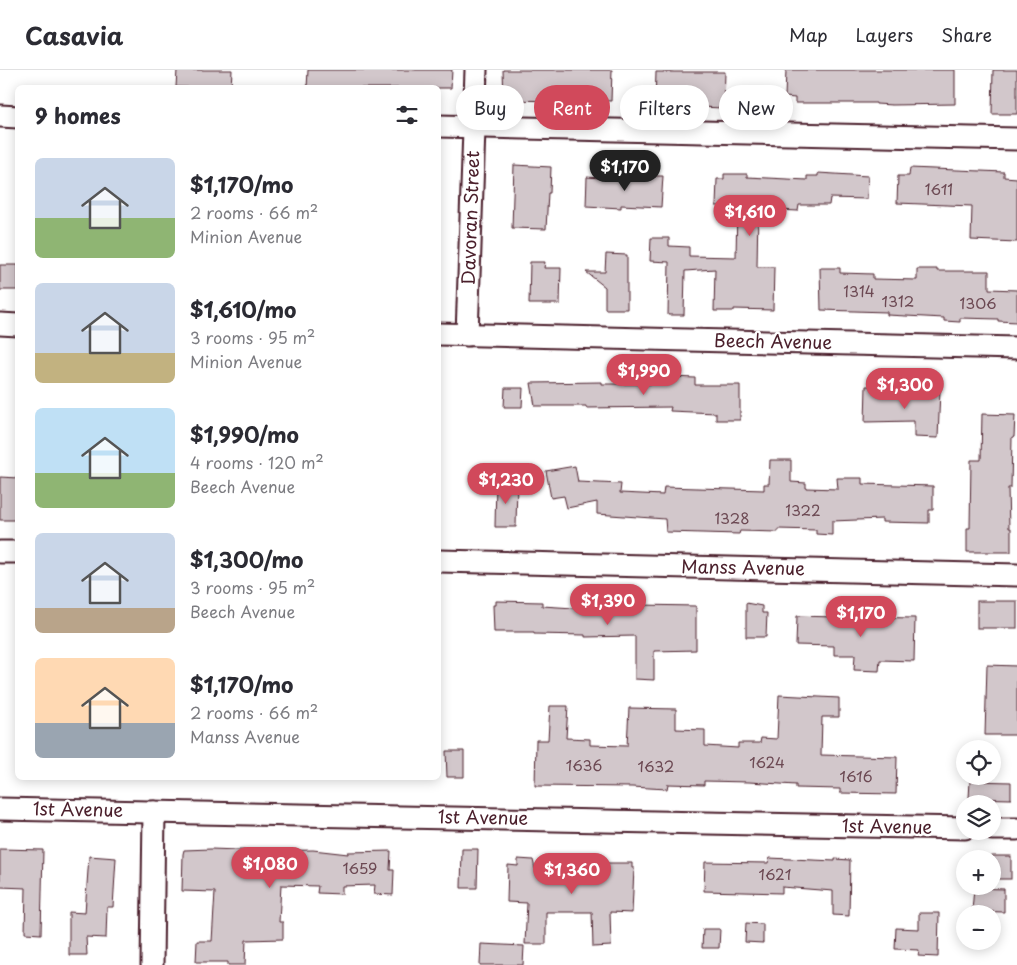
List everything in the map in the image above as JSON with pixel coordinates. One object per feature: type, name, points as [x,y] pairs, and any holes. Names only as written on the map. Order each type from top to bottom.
[{"type":"street","name":"Davoran Street","points":[[475,85],[476,70]]},
{"type":"street","points":[[0,116],[15,117]]},
{"type":"street","points":[[441,126],[456,126]]},
{"type":"street","points":[[524,128],[1017,139]]},
{"type":"street","name":"Davoran Street","points":[[467,335],[474,130]]},
{"type":"street","points":[[0,324],[15,325]]},
{"type":"street","name":"Beech Avenue","points":[[441,334],[1017,348]]},
{"type":"street","points":[[0,552],[15,552]]},
{"type":"street","name":"Manss Avenue","points":[[441,561],[1017,575]]},
{"type":"street","name":"1st Avenue","points":[[0,809],[956,828]]},
{"type":"street","points":[[152,965],[154,812]]},
{"type":"street","points":[[1001,829],[1017,829]]},
{"type":"building","points":[[177,70],[232,70],[231,85],[176,85]]},
{"type":"building","points":[[308,70],[452,70],[451,88],[441,88],[441,85],[307,85]]},
{"type":"building","points":[[503,70],[612,70],[611,101],[610,85],[534,85],[534,101],[524,100],[524,85],[504,85]]},
{"type":"building","points":[[786,70],[955,70],[955,104],[795,103],[793,85],[785,85]]},
{"type":"building","points":[[993,70],[1017,70],[1017,114],[992,114]]},
{"type":"building","points":[[656,72],[725,72],[725,85],[719,85],[719,108],[709,107],[709,85],[656,85]]},
{"type":"building","points":[[514,165],[551,167],[546,229],[512,228]]},
{"type":"building","points":[[910,168],[1004,172],[1004,177],[1017,178],[1017,242],[971,240],[972,206],[897,203],[898,176],[909,176]]},
{"type":"building","points":[[818,173],[868,176],[867,199],[830,198],[829,205],[799,205],[798,211],[758,209],[757,267],[774,267],[773,310],[734,309],[734,311],[714,311],[715,269],[685,271],[684,315],[668,315],[669,262],[650,261],[651,238],[669,238],[669,246],[689,247],[689,256],[736,257],[737,206],[716,206],[717,179],[724,179],[724,174],[747,174],[747,177],[807,180],[807,176],[818,176]]},
{"type":"building","points":[[645,176],[663,176],[661,207],[621,205],[621,208],[586,206],[587,177],[629,180],[629,178],[645,178]]},
{"type":"building","points":[[606,254],[627,255],[627,309],[605,309],[605,287],[586,272],[605,272]]},
{"type":"building","points":[[530,262],[545,262],[544,268],[561,268],[560,304],[529,304]]},
{"type":"building","points":[[0,265],[15,265],[15,290],[0,290]]},
{"type":"building","points":[[820,268],[840,268],[840,273],[873,274],[873,279],[917,280],[917,269],[989,271],[989,289],[1017,290],[1017,322],[998,321],[998,319],[960,318],[960,322],[944,321],[944,318],[887,315],[887,312],[821,310]]},
{"type":"building","points":[[671,377],[695,378],[695,385],[740,385],[740,420],[716,420],[716,413],[670,411],[671,407],[586,408],[586,406],[535,406],[531,383],[602,382],[602,384],[671,384]]},
{"type":"building","points":[[866,386],[888,386],[888,396],[923,398],[923,390],[940,390],[938,438],[914,437],[914,421],[865,422]]},
{"type":"building","points":[[505,388],[523,388],[522,407],[504,407]]},
{"type":"building","points":[[982,414],[1015,415],[1014,437],[1012,437],[1011,488],[1008,488],[1011,552],[967,552],[967,528],[970,528],[971,460],[981,460]]},
{"type":"building","points":[[770,460],[791,460],[791,482],[806,483],[806,488],[838,489],[837,478],[862,478],[862,484],[933,486],[933,510],[929,510],[929,523],[882,522],[882,519],[832,521],[832,535],[816,534],[816,530],[778,529],[778,532],[740,531],[739,534],[666,532],[665,519],[597,514],[597,502],[567,508],[564,496],[551,498],[546,471],[575,466],[578,482],[621,484],[620,493],[663,495],[664,487],[764,490],[764,484],[769,484]]},
{"type":"building","points":[[0,477],[15,478],[15,520],[0,520]]},
{"type":"building","points":[[496,482],[517,482],[516,527],[495,527]]},
{"type":"building","points":[[496,601],[542,602],[542,606],[574,608],[616,608],[616,601],[639,601],[639,605],[696,606],[696,650],[654,651],[654,680],[635,679],[635,636],[585,637],[585,635],[534,634],[534,632],[494,632],[493,605],[496,605]]},
{"type":"building","points":[[977,601],[1017,601],[1017,628],[977,628]]},
{"type":"building","points":[[746,603],[762,606],[762,613],[767,613],[766,637],[746,637]]},
{"type":"building","points":[[836,614],[852,614],[852,617],[915,618],[914,661],[880,660],[879,671],[854,670],[855,655],[834,655],[834,646],[796,645],[797,616],[835,617]]},
{"type":"building","points":[[987,665],[1017,666],[1017,735],[985,735]]},
{"type":"building","points":[[779,695],[839,698],[839,717],[822,717],[821,755],[897,757],[896,794],[840,793],[840,789],[796,788],[796,785],[704,781],[704,785],[668,784],[667,789],[535,786],[536,740],[548,740],[550,706],[568,706],[566,738],[590,739],[590,745],[627,746],[629,708],[676,709],[676,729],[705,730],[705,746],[738,748],[738,743],[760,743],[761,738],[777,739]]},
{"type":"building","points":[[446,751],[464,751],[464,777],[447,777]]},
{"type":"building","points":[[1001,782],[1011,782],[1011,799],[1001,799],[1001,795],[969,795],[970,785],[1001,785]]},
{"type":"building","points":[[0,849],[43,850],[41,934],[25,933],[26,888],[0,887]]},
{"type":"building","points":[[462,849],[478,849],[477,888],[461,888]]},
{"type":"building","points":[[184,850],[313,850],[348,854],[348,852],[391,851],[390,870],[394,870],[393,895],[374,894],[375,885],[342,886],[342,894],[317,893],[318,886],[281,885],[279,922],[283,922],[283,939],[246,940],[245,965],[228,965],[228,962],[196,962],[197,941],[212,941],[215,892],[182,891],[183,854]]},
{"type":"building","points":[[89,856],[116,858],[113,907],[107,907],[106,938],[86,937],[87,955],[69,955],[69,912],[85,913]]},
{"type":"building","points":[[1001,856],[1011,856],[1011,879],[1001,879]]},
{"type":"building","points":[[769,858],[850,860],[849,916],[833,915],[833,891],[782,887],[782,893],[704,891],[705,862],[768,863]]},
{"type":"building","points":[[518,859],[533,860],[535,869],[574,870],[574,868],[582,868],[582,863],[632,863],[632,868],[634,868],[632,913],[610,912],[611,946],[593,947],[592,912],[546,912],[546,944],[525,944],[527,903],[507,902],[508,865],[518,866]]},
{"type":"building","points":[[1001,889],[1004,889],[1004,912],[1001,912],[1001,905],[973,905],[973,895],[1001,895]]},
{"type":"building","points":[[919,913],[939,913],[938,957],[918,956],[919,950],[895,949],[896,928],[919,929]]},
{"type":"building","points":[[746,923],[763,924],[763,943],[745,942]]},
{"type":"building","points":[[703,929],[720,929],[719,948],[702,948]]},
{"type":"building","points":[[481,944],[524,946],[523,965],[480,965]]}]
